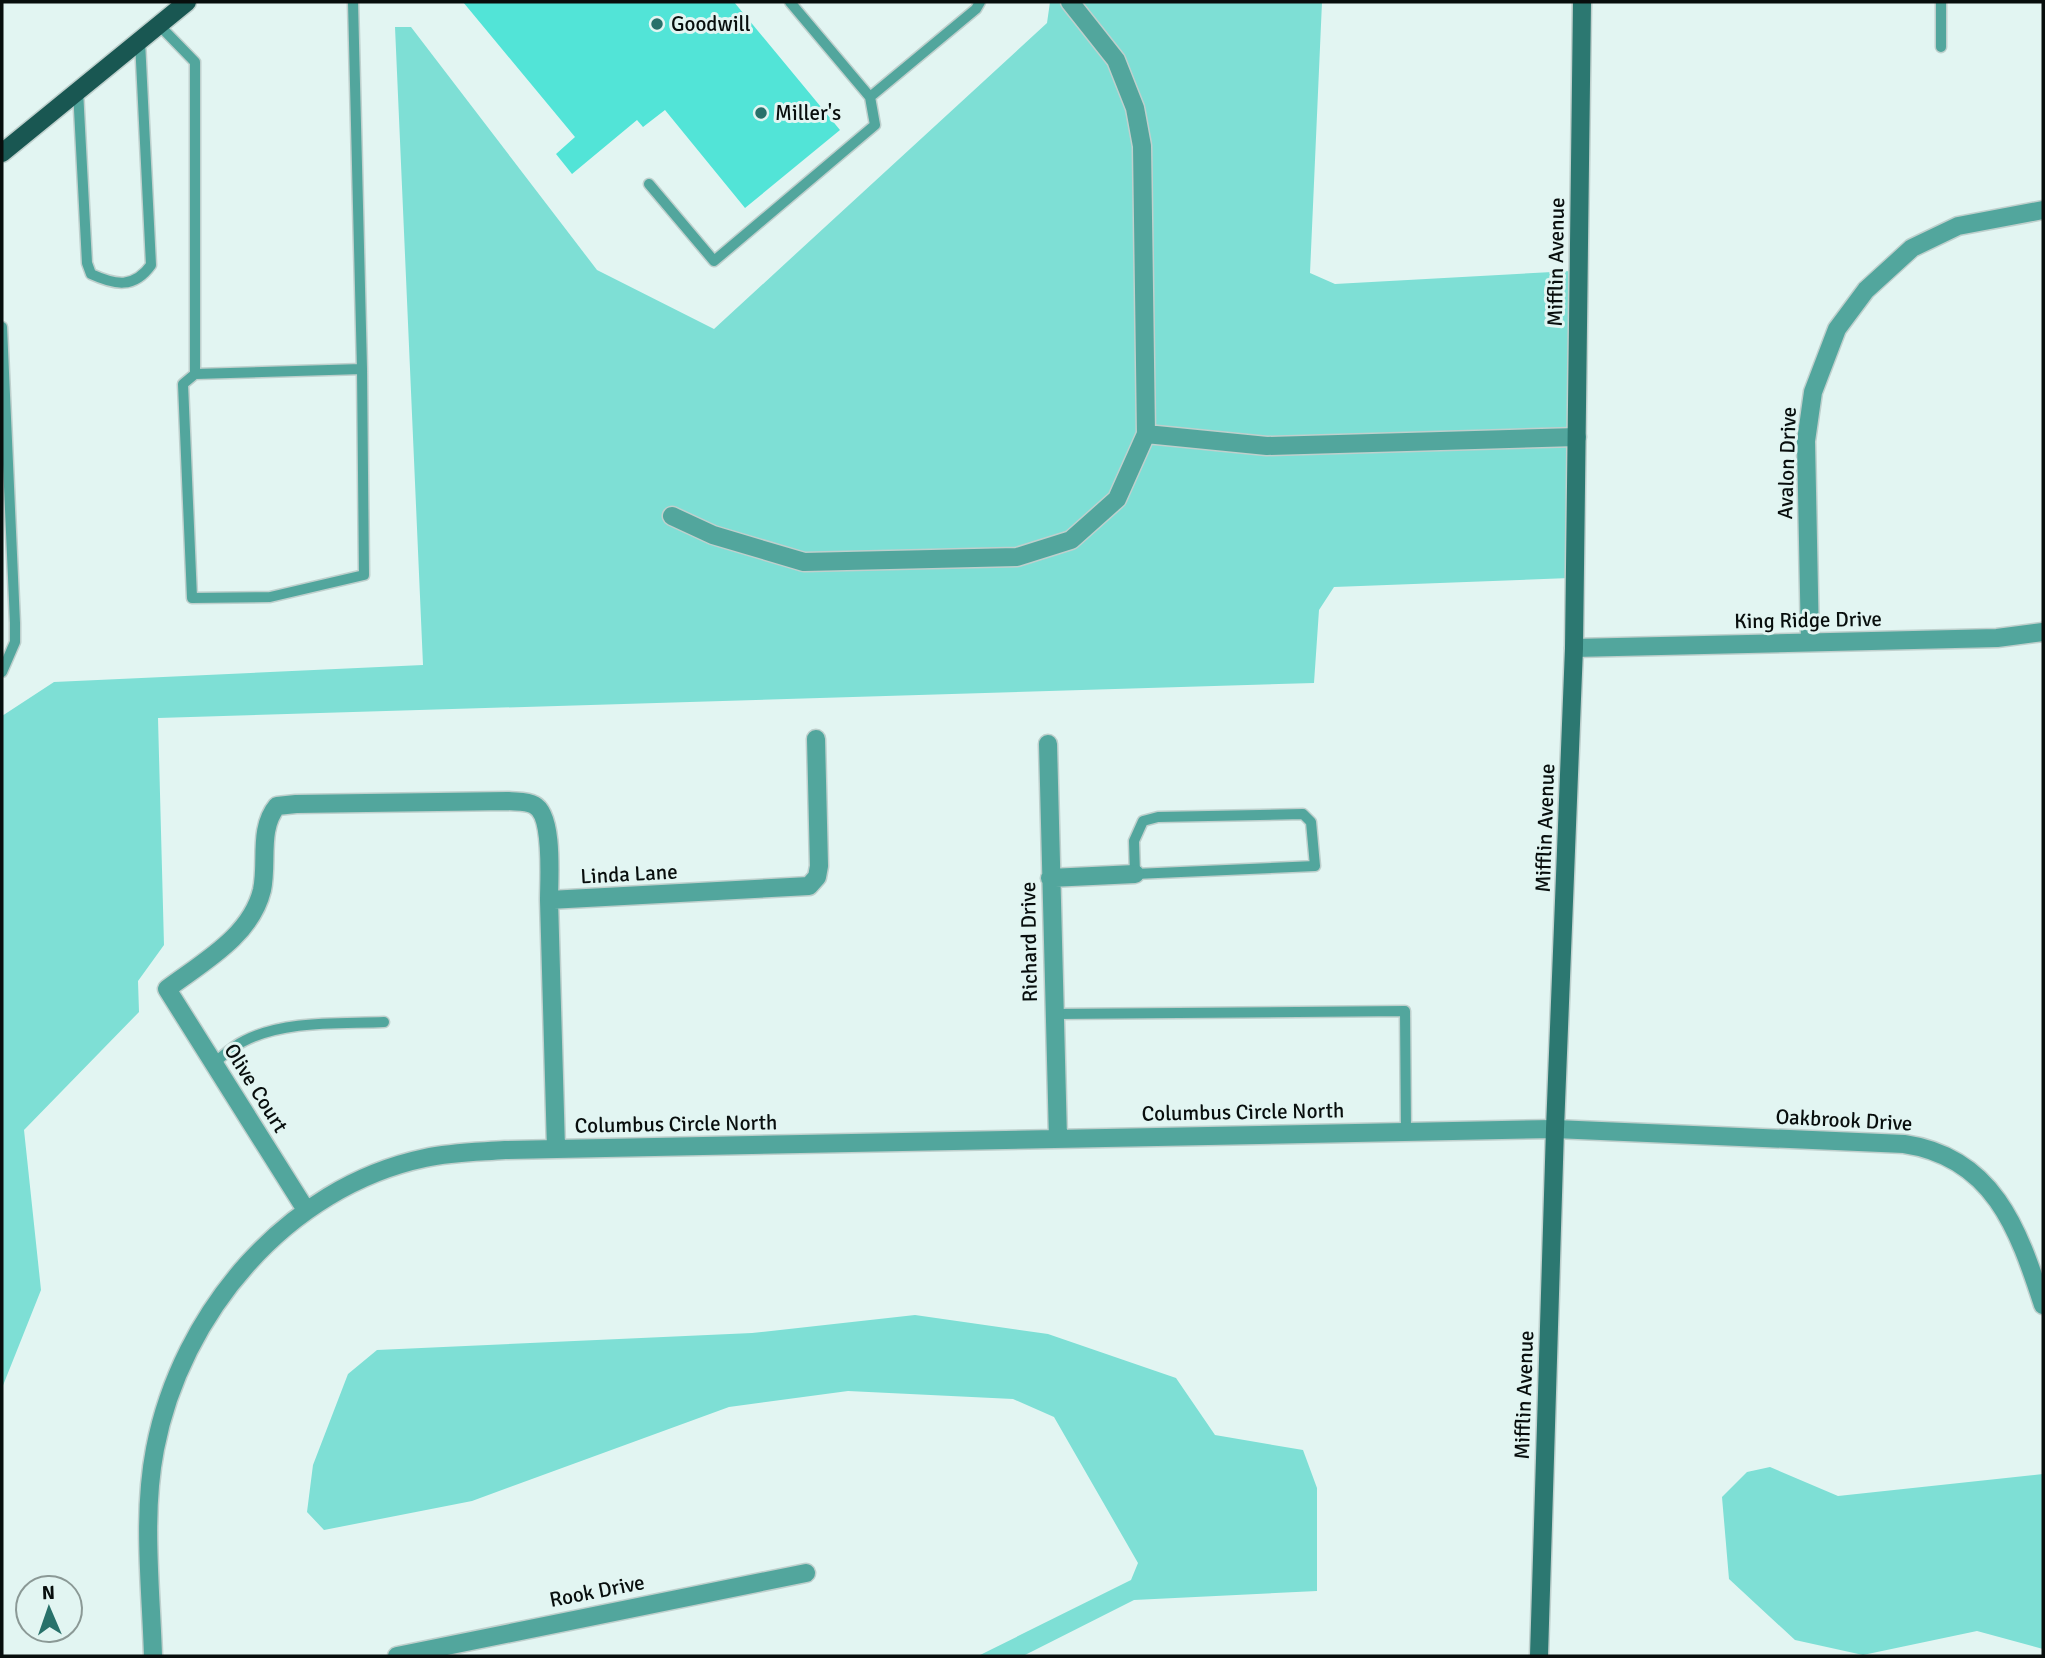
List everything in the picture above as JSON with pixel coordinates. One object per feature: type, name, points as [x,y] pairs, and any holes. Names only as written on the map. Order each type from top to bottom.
[{"type":"main road","points":[[2,153],[187,2]]},
{"type":"street","points":[[672,516],[713,535],[804,562],[1017,557],[1071,540],[1116,499],[1146,434],[1142,146],[1135,108],[1116,60],[1070,2]]},
{"type":"street","name":"Mifflin Avenue","points":[[1539,1656],[1555,1129],[1574,648],[1582,2]]},
{"type":"street","name":"Avalon Drive","points":[[1810,642],[1806,441],[1813,392],[1837,330],[1866,290],[1912,248],[1958,226],[2043,210]]},
{"type":"street","points":[[1146,434],[1267,446],[1577,437]]},
{"type":"street","name":"King Ridge Drive","points":[[1574,648],[1997,638],[2043,632]]},
{"type":"street","name":"Linda Lane","points":[[549,900],[809,886],[817,877],[819,866],[816,739]]},
{"type":"street","name":"Richard Drive","points":[[1048,744],[1058,1139]]},
{"type":"street","name":"Olive Court","points":[[306,1210],[167,989],[212,956],[249,921],[262,889],[268,817],[277,806],[508,801],[533,804],[541,810],[547,826],[549,900]]},
{"type":"street","points":[[1050,878],[1135,874]]},
{"type":"street","points":[[549,900],[556,1149]]},
{"type":"street","name":"Columbus Circle North","points":[[153,1656],[151,1477],[155,1449],[175,1379],[203,1324],[224,1294],[270,1241],[306,1210],[356,1183],[424,1158],[455,1153],[1555,1129]]},
{"type":"street","name":"Oakbrook Drive","points":[[1555,1129],[1904,1144],[1941,1153],[1961,1162],[2002,1205],[2029,1262],[2043,1304]]},
{"type":"street","name":"Rook Drive","points":[[397,1656],[806,1573]]},
{"type":"lane","points":[[353,2],[362,369],[364,575],[270,597],[192,598],[183,384],[195,374],[362,369]]},
{"type":"lane","points":[[649,184],[714,261],[875,125],[870,97],[790,2]]},
{"type":"lane","points":[[870,97],[976,9],[980,2]]},
{"type":"lane","points":[[1941,2],[1941,47]]},
{"type":"lane","points":[[159,25],[195,62],[195,374]]},
{"type":"lane","points":[[78,89],[87,263],[90,274],[108,282],[132,282],[141,278],[151,265],[140,40]]},
{"type":"lane","points":[[2,327],[15,642],[2,672]]},
{"type":"lane","points":[[1289,813],[1303,814],[1311,822],[1315,866],[1135,874],[1134,841],[1143,821],[1158,817],[1289,813]]},
{"type":"lane","points":[[1054,1014],[1405,1011],[1406,1132]]},
{"type":"lane","points":[[214,1063],[241,1042],[265,1032],[298,1027],[384,1022]]},
{"type":"shaded area","points":[[1050,2],[1322,2],[1310,273],[1335,284],[1571,271],[1570,578],[1334,587],[1319,610],[1314,683],[158,718],[164,945],[138,981],[139,1012],[24,1130],[41,1290],[2,1388],[2,716],[54,682],[423,665],[395,27],[411,27],[597,270],[714,329],[1047,23]]},
{"type":"shaded area","points":[[915,1315],[1048,1334],[1176,1378],[1215,1435],[1303,1450],[1317,1488],[1317,1591],[1134,1600],[1023,1656],[978,1656],[1131,1580],[1138,1563],[1054,1417],[1013,1399],[848,1391],[729,1407],[472,1501],[324,1530],[307,1512],[313,1465],[348,1374],[377,1350],[752,1333]]},
{"type":"shaded area","points":[[1770,1467],[1838,1496],[2043,1474],[2043,1649],[1977,1631],[1863,1655],[1795,1640],[1729,1579],[1722,1497],[1747,1472]]},
{"type":"building","points":[[463,2],[734,2],[840,130],[745,208],[665,110],[643,127],[637,120],[572,174],[556,154],[575,137]]},
{"type":"place","name":"Goodwill","points":[[657,24]]},
{"type":"place","name":"Miller's","points":[[761,113]]}]
